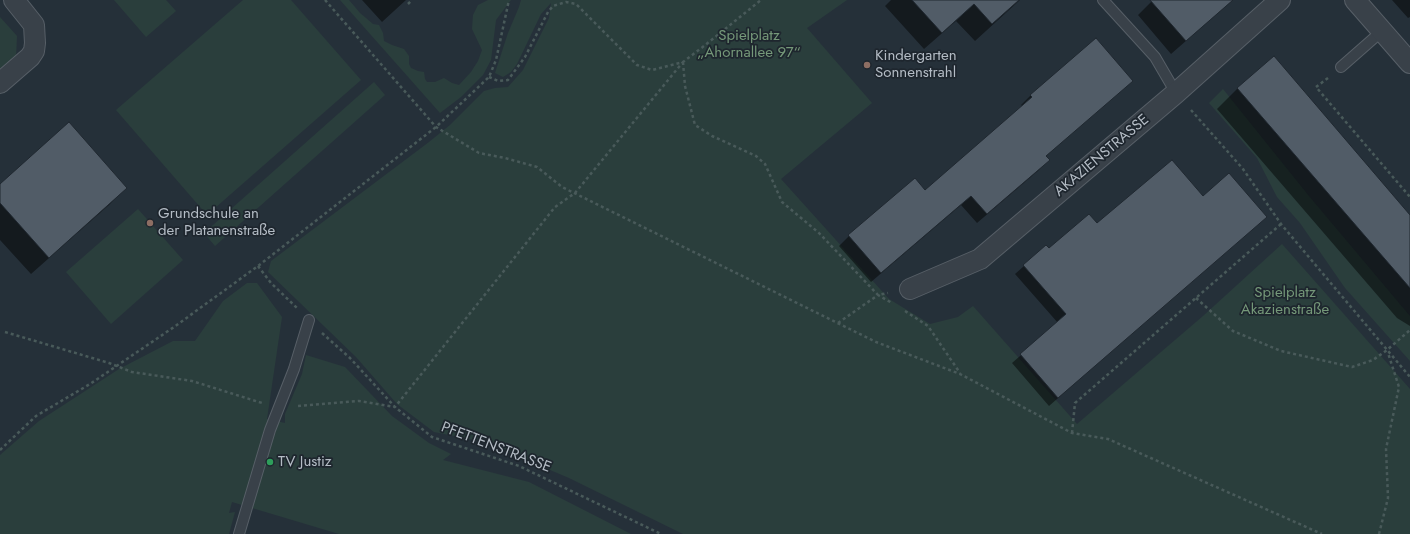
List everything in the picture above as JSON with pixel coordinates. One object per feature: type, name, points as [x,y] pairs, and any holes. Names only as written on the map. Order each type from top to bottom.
[{"type":"street","points":[[0,83],[30,57],[34,51],[34,25],[14,0]]},
{"type":"street","name":"AKAZIENSTRASSE","points":[[910,289],[980,259],[1176,93],[1280,0]]},
{"type":"street","points":[[1355,0],[1410,63]]},
{"type":"lane","points":[[1103,0],[1154,57],[1176,93]]},
{"type":"lane","points":[[1341,67],[1382,31]]},
{"type":"lane","points":[[239,534],[270,430],[294,369],[309,320]]},
{"type":"path","points":[[325,0],[436,127],[479,153],[505,158],[537,167],[562,187],[876,342],[960,374],[1072,433],[1108,440],[1322,534]]},
{"type":"path","points":[[408,4],[412,0]]},
{"type":"path","points":[[0,450],[36,416],[118,366],[174,327],[258,266],[436,127],[489,76],[496,60],[509,0]]},
{"type":"path","points":[[5,332],[118,366],[132,372],[192,381],[279,408],[359,402],[395,407],[555,207],[575,193],[683,62],[761,0]]},
{"type":"path","points":[[489,76],[498,81],[508,80],[526,58],[548,12],[553,6],[566,2],[576,4],[637,65],[652,70],[683,62]]},
{"type":"path","points":[[683,62],[684,86],[695,125],[712,136],[756,156],[765,164],[782,202],[819,233],[878,295],[895,305]]},
{"type":"path","points":[[1341,67],[1316,87],[1410,198]]},
{"type":"path","points":[[1176,93],[1242,169],[1281,224],[1410,376]]},
{"type":"path","points":[[1072,433],[1076,403],[1281,224]]},
{"type":"path","name":"PFETTENSTRASSE","points":[[258,266],[271,283],[350,358],[395,407],[432,437],[519,466],[661,534]]},
{"type":"path","points":[[838,324],[878,295]]},
{"type":"path","points":[[1196,298],[1233,331],[1280,351],[1352,367],[1373,360],[1410,330]]},
{"type":"path","points":[[901,308],[928,326],[960,374]]},
{"type":"path","points":[[1379,534],[1388,498],[1386,449],[1399,387],[1387,350]]},
{"type":"green space","points":[[114,0],[166,0],[176,11],[146,37]]},
{"type":"green space","points":[[243,0],[291,0],[361,80],[207,215],[116,110]]},
{"type":"green space","points":[[340,0],[349,0],[360,13],[373,24],[379,25],[383,33],[384,41],[404,49],[409,56],[409,64],[411,68],[424,72],[427,82],[435,82],[444,78],[459,85],[471,72],[478,61],[482,50],[472,29],[473,15],[478,5],[488,0],[511,0],[496,20],[491,60],[483,75],[461,97],[440,113]]},
{"type":"green space","points":[[521,0],[847,0],[807,28],[872,103],[781,179],[889,299],[930,324],[958,317],[973,306],[1077,424],[1203,316],[1282,244],[1410,389],[1410,534],[683,534],[569,478],[484,442],[434,432],[397,404],[356,357],[268,272],[271,261],[429,142],[450,125],[484,91],[508,87],[523,70],[549,18],[551,3],[541,14],[517,64],[511,72],[503,77],[495,73]]},
{"type":"green space","points":[[0,17],[17,36],[16,57],[0,71]]},
{"type":"green space","points":[[374,82],[385,95],[215,246],[204,233]]},
{"type":"green space","points":[[1223,89],[1309,196],[1410,316],[1410,361],[1345,288],[1300,223],[1277,197],[1257,158],[1209,103]]},
{"type":"green space","points":[[138,209],[183,260],[111,324],[66,272]]},
{"type":"green space","name":"TV Justiz","points":[[247,283],[257,283],[282,317],[267,419],[285,423],[285,414],[302,374],[306,355],[345,367],[392,416],[429,443],[451,454],[443,460],[529,482],[631,534],[339,534],[232,502],[229,513],[235,512],[229,534],[0,534],[0,455],[39,421],[119,369],[173,341],[195,341],[223,301]]},
{"type":"building","points":[[912,0],[1019,0],[992,24],[974,4],[942,33]]},
{"type":"building","points":[[1150,0],[1233,0],[1186,41]]},
{"type":"building","points":[[1096,38],[1133,81],[1046,156],[1050,160],[987,214],[971,196],[881,273],[848,235],[915,178],[925,190],[1032,97],[1030,95]]},
{"type":"building","points":[[1274,56],[1410,215],[1410,288],[1237,88]]},
{"type":"building","points":[[69,122],[127,188],[49,258],[0,203],[0,184]]},
{"type":"building","points":[[1172,160],[1203,196],[1229,173],[1267,217],[1058,398],[1020,354],[1066,314],[1023,265],[1046,245],[1049,248],[1089,214],[1097,223]]},
{"type":"place","name":"Kindergarten Sonnenstrahl","points":[[867,65]]},
{"type":"place","name":"Grundschule an der Platanenstraße","points":[[150,223]]},
{"type":"place","name":"TV Justiz","points":[[270,462]]},
{"type":"park label","name":"Spielplatz „Ahornallee 97“","points":[[749,44]]},
{"type":"park label","name":"Spielplatz Akazienstraße","points":[[1285,302]]}]
